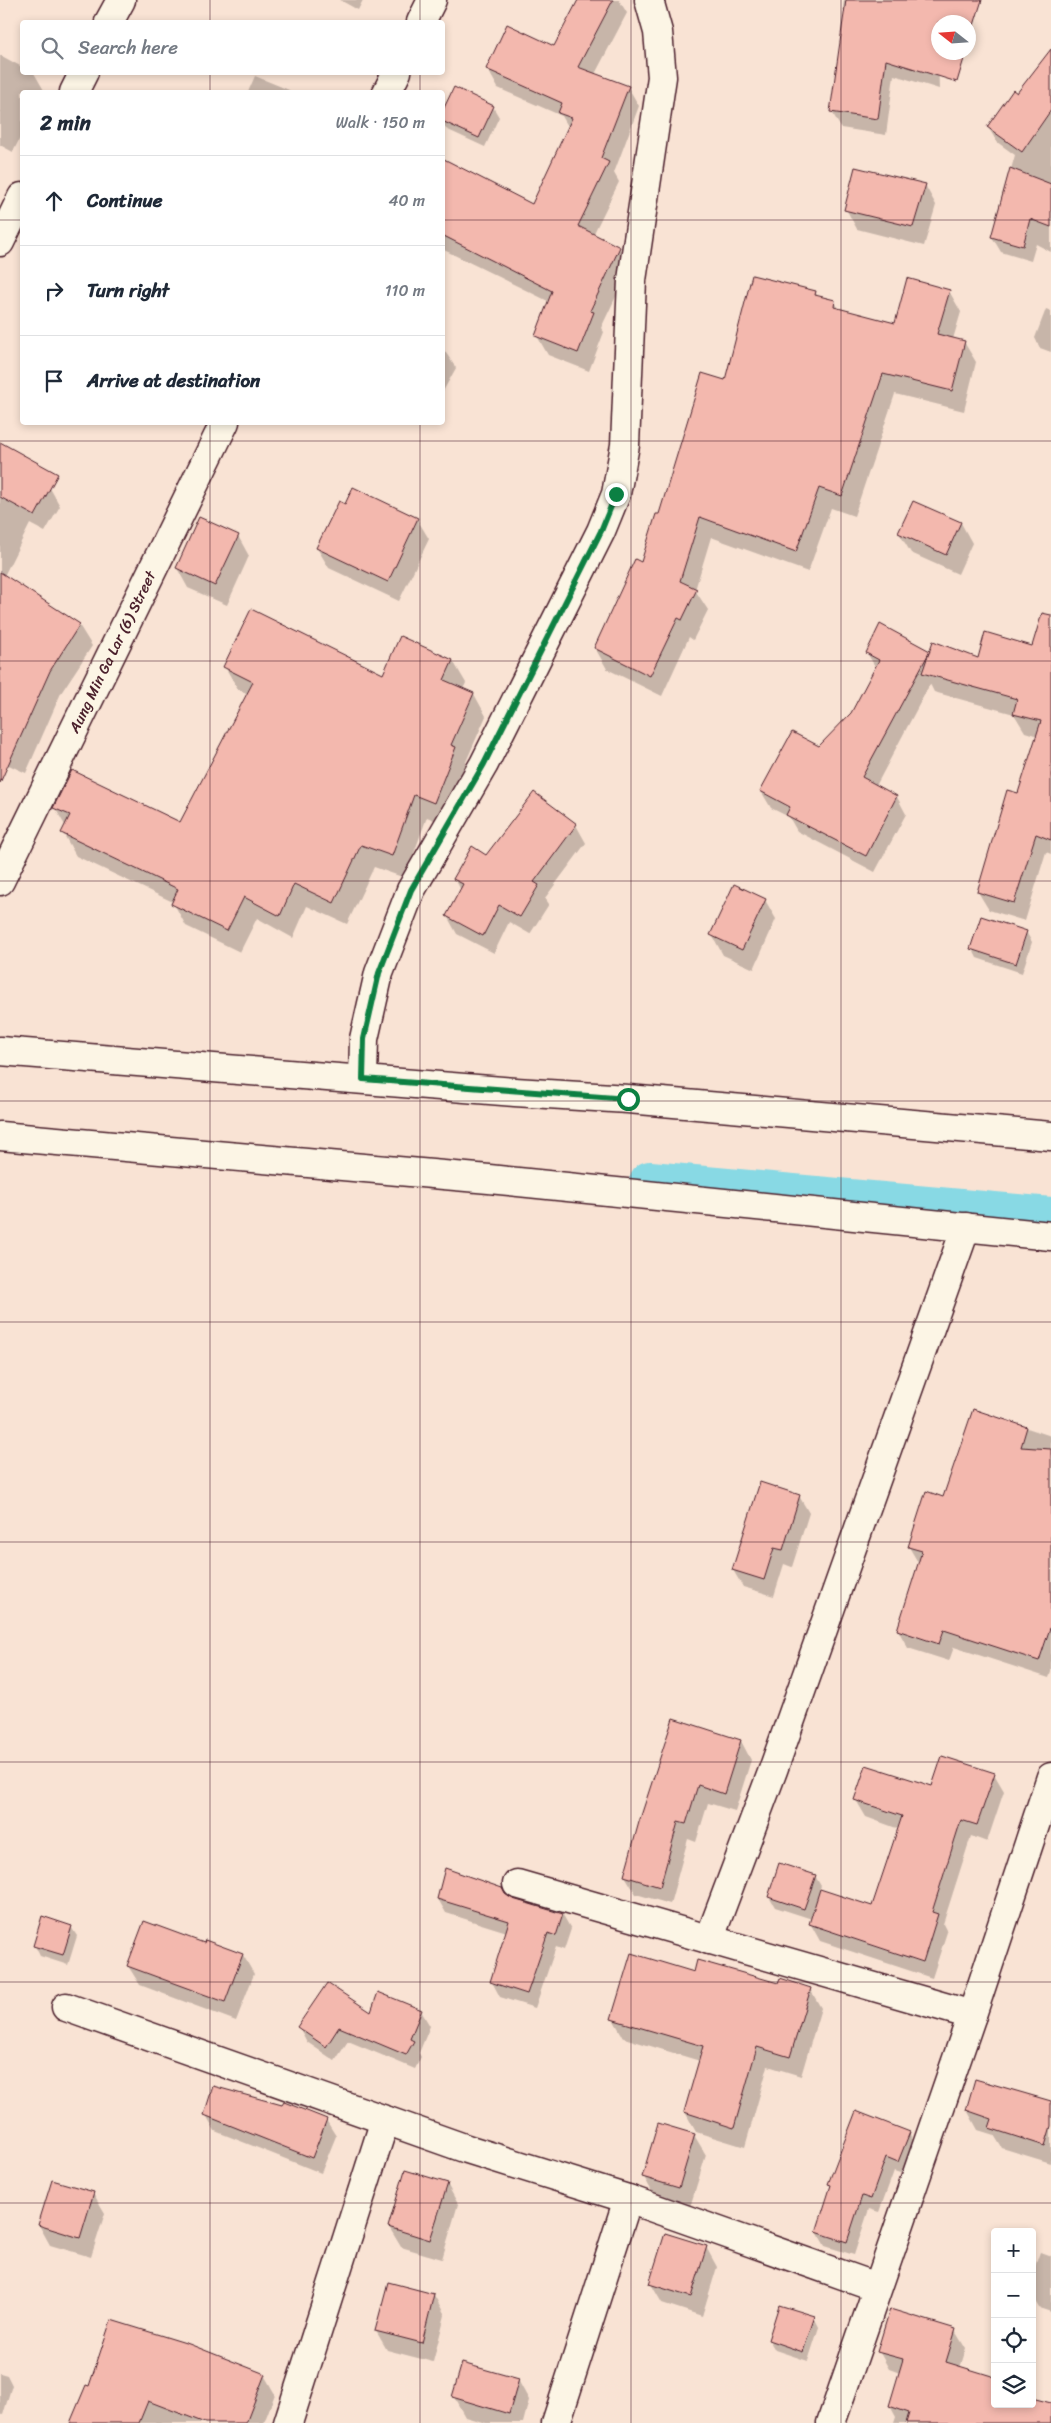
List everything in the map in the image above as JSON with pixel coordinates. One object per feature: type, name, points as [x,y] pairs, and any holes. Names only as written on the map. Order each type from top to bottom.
[{"type":"street","points":[[110,20],[120,0]]},
{"type":"street","points":[[422,20],[432,0]]},
{"type":"street","points":[[363,1079],[364,1039],[379,973],[411,890],[484,764],[601,531],[616,494],[625,445],[632,280],[662,77],[658,32],[649,0]]},
{"type":"street","points":[[75,90],[82,75]]},
{"type":"street","points":[[388,90],[396,75]]},
{"type":"street","points":[[0,242],[20,201]]},
{"type":"street","name":"Aung Min Ga Lar (6) Street","points":[[0,881],[224,425]]},
{"type":"street","points":[[0,1051],[628,1099],[1051,1136]]},
{"type":"street","points":[[0,1136],[489,1179],[1051,1236]]},
{"type":"street","points":[[709,1940],[774,1770],[966,1227]]},
{"type":"street","points":[[831,2423],[972,2015],[1051,1777]]},
{"type":"street","points":[[517,1884],[972,2015]]},
{"type":"street","points":[[66,2007],[385,2120],[628,2199],[877,2287]]},
{"type":"street","points":[[288,2423],[385,2120]]},
{"type":"street","points":[[556,2423],[628,2199]]},
{"type":"building","points":[[578,0],[613,0],[578,67],[629,86],[601,158],[609,162],[578,226],[620,247],[590,311],[594,312],[578,353],[535,336],[552,291],[445,237],[445,160],[532,204],[572,118],[558,113],[562,103],[486,69],[507,24],[554,46]]},
{"type":"building","points":[[846,0],[982,0],[976,19],[976,15],[931,15],[931,60],[964,60],[957,82],[886,60],[878,119],[830,112]]},
{"type":"building","points":[[1051,49],[1051,110],[1022,152],[987,127],[1013,90],[1017,93]]},
{"type":"building","points":[[454,87],[494,106],[479,138],[445,122],[445,106]]},
{"type":"building","points":[[855,167],[926,184],[913,227],[844,210]]},
{"type":"building","points":[[1010,168],[1051,184],[1051,227],[1030,219],[1023,246],[991,237]]},
{"type":"building","points":[[752,275],[816,291],[815,295],[835,300],[834,307],[895,323],[907,278],[950,290],[937,334],[965,341],[952,391],[883,374],[842,496],[819,488],[796,552],[700,517],[680,581],[697,589],[682,620],[678,618],[650,676],[594,648],[635,559],[641,562],[656,514],[659,514],[702,373],[725,380]]},
{"type":"building","points":[[0,442],[58,474],[35,516],[0,497]]},
{"type":"building","points":[[353,487],[418,518],[388,582],[316,548],[339,501],[345,504]]},
{"type":"building","points":[[913,501],[961,522],[946,555],[898,533]]},
{"type":"building","points":[[199,517],[239,535],[215,586],[176,568]]},
{"type":"building","points":[[0,572],[80,624],[50,671],[0,783]]},
{"type":"building","points":[[251,609],[383,674],[400,636],[453,660],[444,680],[474,693],[451,745],[456,747],[434,803],[414,795],[392,856],[361,845],[334,903],[294,884],[280,916],[244,897],[227,931],[171,904],[178,889],[61,833],[70,815],[53,808],[72,770],[180,822],[253,682],[223,667]]},
{"type":"building","points":[[1042,613],[1051,615],[1051,840],[1036,834],[1014,903],[977,892],[1007,790],[1018,793],[1041,721],[1013,714],[1017,699],[922,673],[933,641],[978,658],[985,632],[1032,646]]},
{"type":"building","points":[[880,624],[930,651],[862,777],[897,796],[866,856],[786,815],[790,807],[760,791],[792,732],[819,746],[851,713],[879,660],[866,653]]},
{"type":"building","points":[[534,792],[577,824],[534,882],[539,885],[520,917],[499,905],[483,936],[446,916],[463,884],[453,879],[472,846],[486,855]]},
{"type":"building","points":[[734,884],[766,899],[742,950],[710,935]]},
{"type":"building","points":[[981,916],[1027,931],[1016,964],[970,949]]},
{"type":"building","points":[[973,1409],[1027,1427],[1021,1447],[1051,1449],[1051,1625],[1039,1661],[944,1630],[939,1644],[897,1630],[922,1551],[908,1547],[926,1491],[943,1497]]},
{"type":"building","points":[[760,1482],[800,1495],[783,1550],[774,1548],[764,1580],[732,1570]]},
{"type":"building","points":[[673,1718],[741,1740],[724,1794],[698,1785],[686,1824],[678,1822],[660,1887],[624,1876],[639,1822]]},
{"type":"building","points":[[942,1756],[995,1773],[977,1825],[961,1820],[932,1912],[938,1914],[923,1962],[809,1924],[820,1889],[872,1906],[902,1816],[854,1800],[866,1765],[932,1786]]},
{"type":"building","points":[[779,1863],[816,1875],[804,1909],[768,1897]]},
{"type":"building","points":[[445,1868],[502,1888],[505,1894],[513,1899],[563,1914],[556,1936],[548,1933],[527,1994],[490,1982],[509,1921],[437,1899]]},
{"type":"building","points":[[42,1916],[72,1926],[63,1955],[33,1946]]},
{"type":"building","points":[[144,1921],[204,1943],[205,1940],[243,1954],[225,2002],[127,1966]]},
{"type":"building","points":[[631,1953],[694,1972],[697,1960],[778,1983],[780,1978],[811,1988],[790,2057],[757,2047],[734,2128],[684,2112],[703,2046],[611,2019]]},
{"type":"building","points":[[327,1983],[371,2012],[378,1992],[422,2010],[410,2039],[414,2041],[406,2055],[339,2027],[326,2047],[297,2027]]},
{"type":"building","points":[[975,2079],[1051,2101],[1051,2126],[1045,2146],[989,2128],[992,2119],[966,2110]]},
{"type":"building","points":[[213,2086],[282,2105],[284,2102],[327,2119],[312,2158],[204,2115]]},
{"type":"building","points":[[856,2111],[910,2132],[898,2162],[886,2157],[871,2199],[862,2196],[847,2242],[816,2232],[831,2185],[828,2184]]},
{"type":"building","points":[[658,2123],[695,2134],[679,2188],[642,2177]]},
{"type":"building","points":[[405,2170],[448,2183],[430,2240],[388,2227]]},
{"type":"building","points":[[52,2180],[94,2192],[80,2238],[38,2225]]},
{"type":"building","points":[[665,2233],[707,2246],[691,2297],[649,2284]]},
{"type":"building","points":[[388,2282],[434,2294],[422,2343],[375,2331]]},
{"type":"building","points":[[779,2305],[815,2316],[803,2352],[768,2340]]},
{"type":"building","points":[[890,2309],[956,2329],[946,2362],[991,2376],[991,2408],[1036,2408],[1036,2399],[1051,2403],[1051,2423],[906,2423],[909,2413],[889,2406],[903,2359],[877,2352]]},
{"type":"building","points":[[111,2320],[189,2344],[265,2374],[246,2423],[205,2423],[148,2401],[139,2423],[70,2423],[86,2385],[89,2386]]},
{"type":"building","points":[[462,2363],[519,2379],[509,2414],[452,2397]]},
{"type":"waterway","points":[[650,1182],[1051,1218]]},
{"type":"route","points":[[616,494],[601,531],[484,764],[411,890],[379,973],[364,1039],[363,1079],[515,1092],[628,1099]]}]
